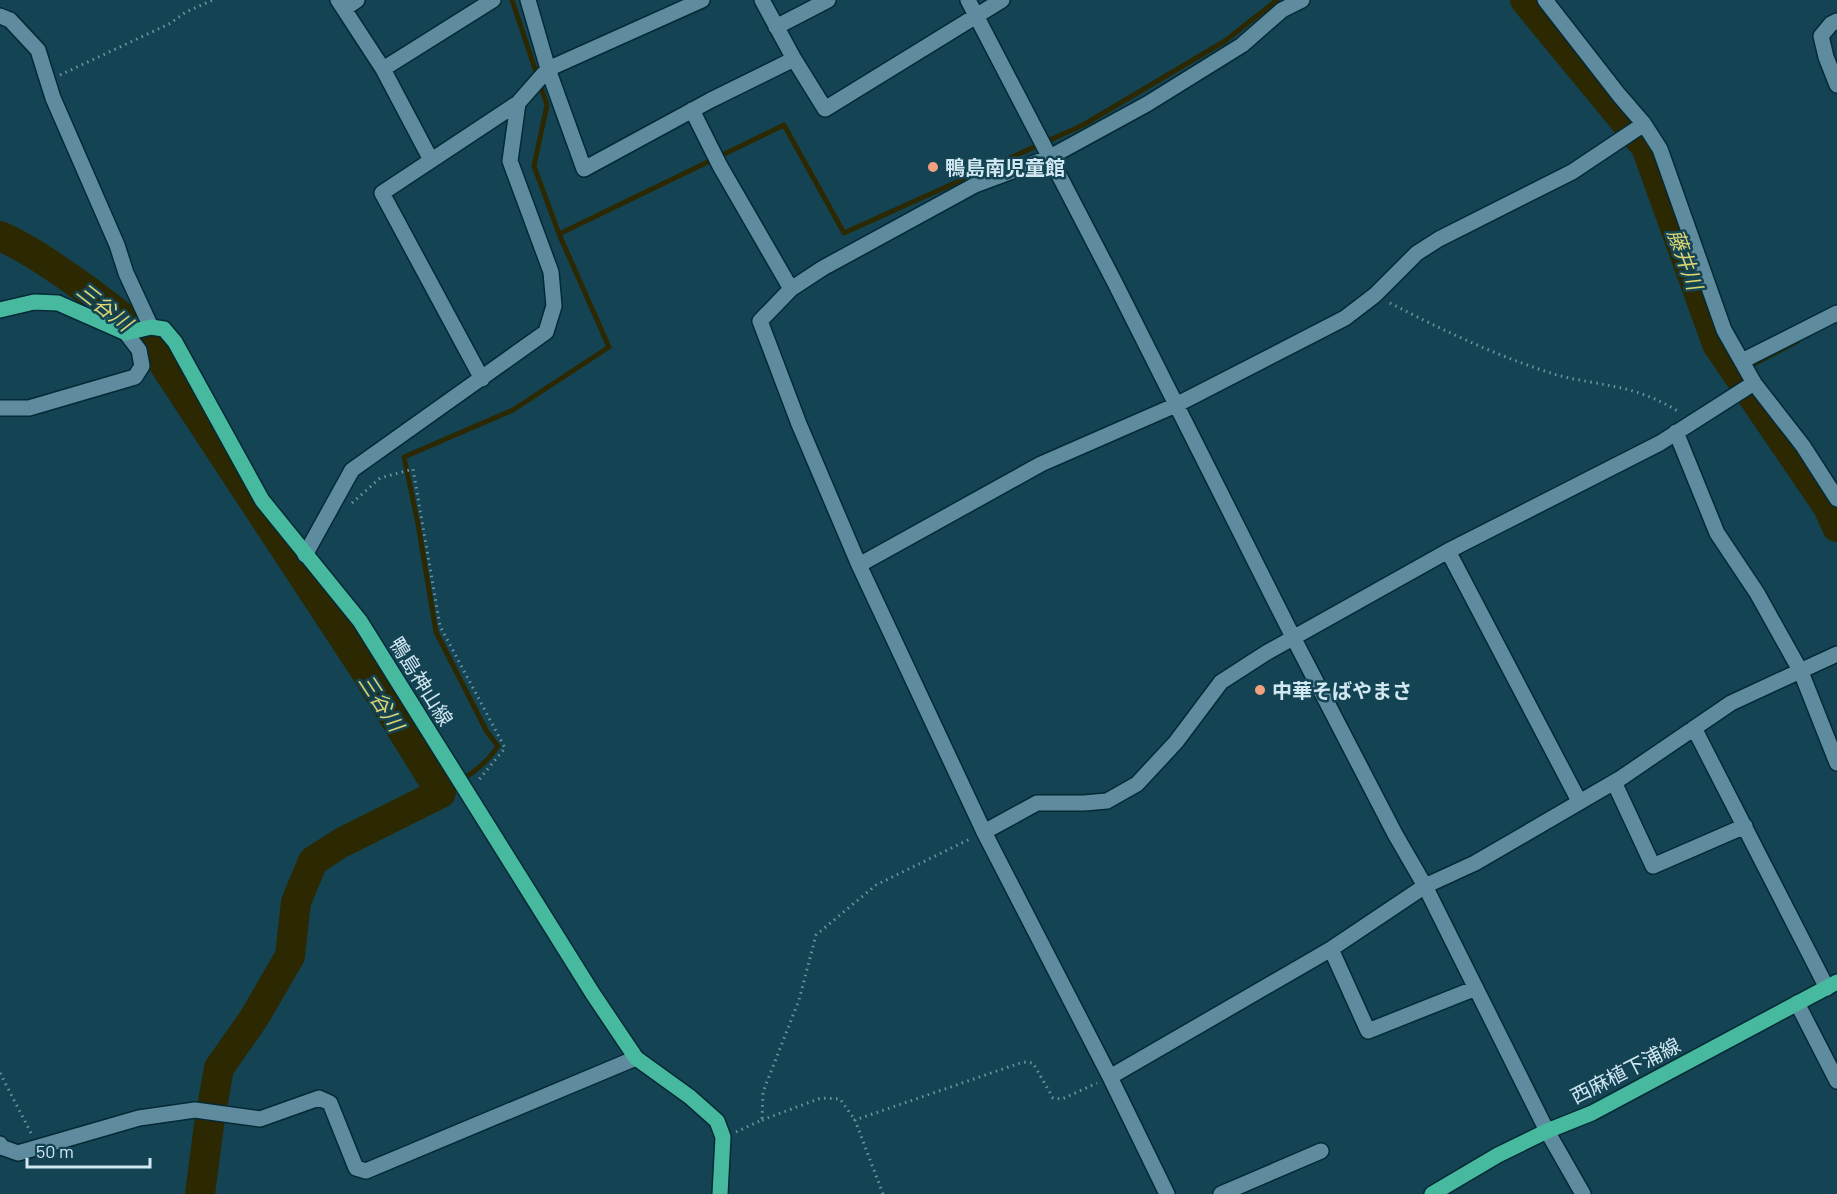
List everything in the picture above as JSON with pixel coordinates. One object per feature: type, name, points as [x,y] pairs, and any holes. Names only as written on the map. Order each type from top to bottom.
[{"type":"main road","name":"鴨島神山線","points":[[0,310],[34,302],[58,303],[140,330],[164,329],[175,342],[262,500],[360,621],[593,994],[636,1058],[690,1097],[717,1121],[723,1137]]},
{"type":"main road","name":"西麻植下浦線","points":[[1432,1194],[1498,1155],[1547,1131],[1592,1113],[1832,985]]},
{"type":"main road","points":[[720,1194],[723,1137]]},
{"type":"street","points":[[357,0],[341,4],[383,69],[431,160]]},
{"type":"street","points":[[383,69],[493,0]]},
{"type":"street","points":[[528,0],[584,169],[692,110],[794,59]]},
{"type":"street","points":[[482,379],[382,193],[518,103],[549,69],[702,0]]},
{"type":"street","points":[[762,0],[794,59],[825,109],[1002,0]]},
{"type":"street","points":[[776,27],[828,0]]},
{"type":"street","points":[[968,0],[1293,637],[1395,834],[1425,886],[1547,1131],[1583,1194]]},
{"type":"street","points":[[1167,1194],[1110,1077],[984,832],[858,565],[760,321],[791,289],[823,268],[975,185],[1166,92],[1242,45],[1282,10],[1302,0]]},
{"type":"street","points":[[1545,0],[1619,95],[1638,129],[1660,149],[1724,330],[1742,361],[1748,386],[1803,446],[1837,499]]},
{"type":"street","points":[[0,16],[10,20],[38,50],[53,98],[117,245],[140,330],[139,350],[142,366],[135,377],[29,408],[0,408]]},
{"type":"street","points":[[1837,21],[1831,24],[1821,36],[1837,85]]},
{"type":"street","points":[[305,555],[352,470],[546,332],[554,306],[551,272],[510,161],[518,103]]},
{"type":"street","points":[[692,110],[720,166],[791,289]]},
{"type":"street","points":[[858,565],[1041,464],[1176,405],[1345,318],[1375,295],[1417,253],[1439,239],[1572,172],[1638,129]]},
{"type":"street","points":[[1742,361],[1837,312]]},
{"type":"street","points":[[984,832],[1037,803],[1107,801],[1137,784],[1176,742],[1221,682],[1293,637],[1448,551],[1660,443],[1748,386]]},
{"type":"street","points":[[1676,432],[1718,533],[1757,593],[1801,672],[1837,764]]},
{"type":"street","points":[[1448,551],[1579,801]]},
{"type":"street","points":[[1110,1077],[1331,949],[1425,886],[1475,863],[1614,782],[1731,703],[1837,654]]},
{"type":"street","points":[[1694,728],[1832,985]]},
{"type":"street","points":[[1614,782],[1653,866],[1745,826]]},
{"type":"street","points":[[1331,949],[1368,1031],[1476,988]]},
{"type":"street","points":[[1797,1003],[1837,1081]]},
{"type":"street","points":[[0,1144],[1,1147],[18,1153],[140,1118],[195,1110],[260,1119],[319,1098],[330,1102],[356,1168],[366,1171],[636,1058]]},
{"type":"street","points":[[1221,1194],[1321,1151]]},
{"type":"path","points":[[48,81],[169,24],[186,12],[213,0]]},
{"type":"path","points":[[1375,295],[1502,357],[1560,376],[1615,386],[1661,401],[1694,420]]},
{"type":"path","points":[[345,510],[380,478],[412,469],[440,626],[505,748],[463,786]]},
{"type":"path","points":[[762,1120],[763,1092],[798,1000],[816,935],[876,885],[984,832]]},
{"type":"path","points":[[855,1120],[1023,1062],[1034,1063],[1053,1098],[1062,1099],[1110,1077]]},
{"type":"path","points":[[0,1073],[38,1148]]},
{"type":"path","points":[[723,1137],[821,1098],[840,1098],[855,1120],[883,1194]]},
{"type":"waterway","points":[[441,793],[480,767],[498,746],[487,732],[436,632],[404,457],[513,410],[609,347],[559,234],[534,166],[547,105],[512,0]]},
{"type":"waterway","points":[[559,234],[784,125],[844,233],[1083,125],[1225,41],[1277,0]]},
{"type":"waterway","name":"藤井川","points":[[1525,0],[1646,147],[1717,344],[1828,507],[1837,527]]},
{"type":"waterway","name":"三谷川","points":[[0,236],[31,252],[70,278],[146,337],[370,678],[441,793],[341,843],[313,861],[296,902],[290,956],[254,1018],[219,1068],[200,1194]]},
{"type":"waterway","points":[[1754,364],[1798,341]]},
{"type":"place","name":"鴨島南児童館","points":[[933,167]]},
{"type":"place","name":"中華そばやまさ","points":[[1260,690]]}]
